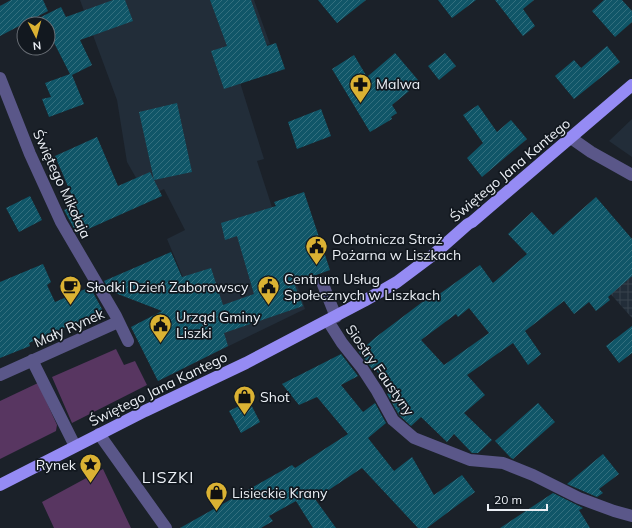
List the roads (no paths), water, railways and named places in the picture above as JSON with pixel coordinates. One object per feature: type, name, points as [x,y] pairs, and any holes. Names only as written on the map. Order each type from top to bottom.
[{"type":"main road","name":"Świętego Jana Kantego","points":[[0,485],[98,434],[246,363],[332,319],[390,286],[433,255],[632,85]]},
{"type":"street","name":"Świętego Mikołaja","points":[[0,78],[30,154],[61,222],[128,341]]},
{"type":"street","points":[[571,138],[591,152],[632,175]]},
{"type":"street","name":"Siostry Faustyny","points":[[322,282],[332,319],[393,420],[414,438],[470,460],[504,463],[533,475],[579,498],[632,516]]},
{"type":"street","name":"Mały Rynek","points":[[0,375],[118,322]]},
{"type":"street","name":"Mały Rynek","points":[[32,360],[75,446]]},
{"type":"street","points":[[98,434],[166,528]]},
{"type":"place","name":"Malwa","points":[[361,104]]},
{"type":"place","name":"Ochotnicza Straż Pożarna w Liszkach","points":[[317,266]]},
{"type":"place","name":"Słodki Dzień Zaborowscy","points":[[71,306]]},
{"type":"place","name":"Centrum Usług Społecznych w Liszkach","points":[[269,306]]},
{"type":"place","name":"Urząd Gminy Liszki","points":[[160,344]]},
{"type":"place","name":"Shot","points":[[245,416]]},
{"type":"place","name":"Rynek","points":[[91,484]]},
{"type":"place","name":"Lisieckie Krany","points":[[216,512]]},
{"type":"district","name":"LISZKI","points":[[168,477]]}]
